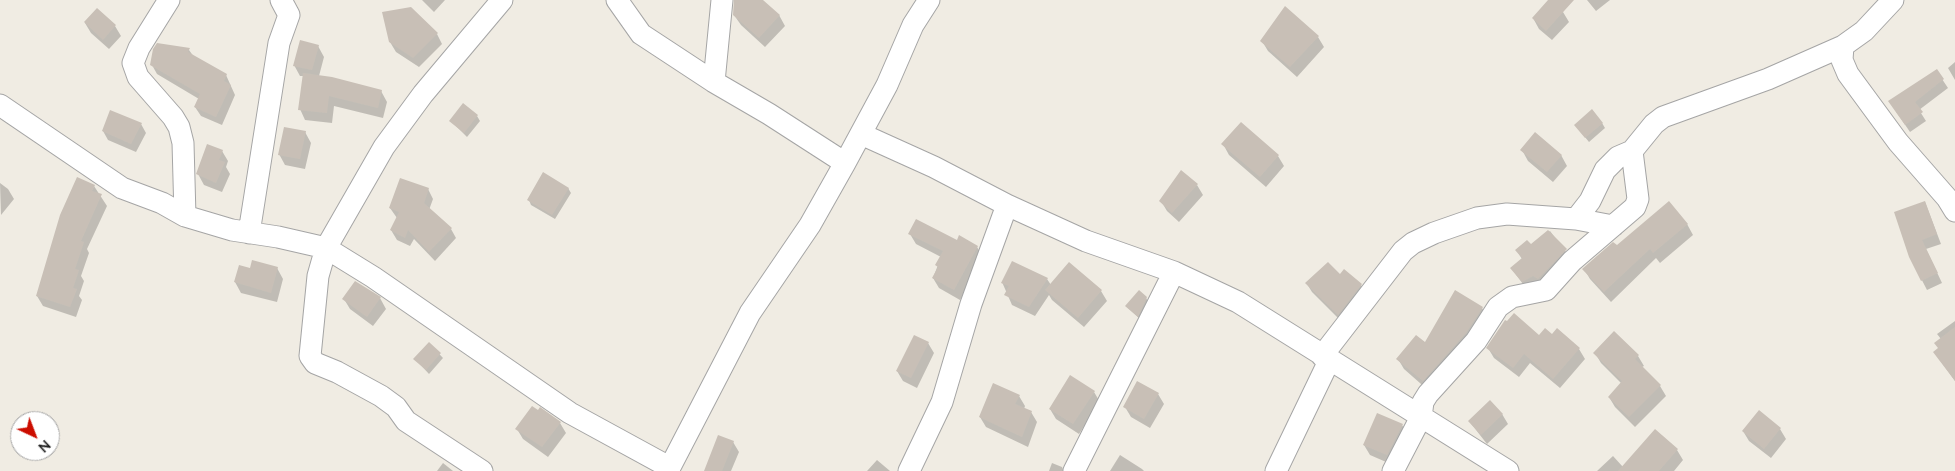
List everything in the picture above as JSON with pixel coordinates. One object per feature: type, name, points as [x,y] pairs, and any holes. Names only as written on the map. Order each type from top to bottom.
[{"type":"street","points":[[249,234],[279,42],[289,15],[281,0]]},
{"type":"street","points":[[482,471],[406,421],[396,408],[381,396],[338,372],[315,363],[311,359],[318,276],[326,248],[384,148],[423,94],[502,0]]},
{"type":"street","points":[[617,0],[641,34],[714,82],[769,114],[845,163]]},
{"type":"street","points":[[714,82],[722,0]]},
{"type":"street","points":[[0,105],[122,188],[162,203],[185,216],[249,234],[278,237],[326,248],[382,283],[570,413],[669,469],[750,313],[810,225],[845,163],[887,85],[913,25],[929,0]]},
{"type":"street","points":[[1576,218],[1590,201],[1606,170],[1618,158],[1632,151],[1654,124],[1663,117],[1768,78],[1843,46],[1864,31],[1893,0]]},
{"type":"street","points":[[161,3],[133,64],[138,77],[173,117],[179,127],[183,143],[185,216]]},
{"type":"street","points":[[1843,46],[1842,60],[1848,74],[1898,142],[1940,190],[1955,211]]},
{"type":"street","points":[[861,134],[934,167],[1007,205],[1086,241],[1174,272],[1238,302],[1325,359],[1506,471]]},
{"type":"street","points":[[1393,471],[1421,417],[1423,402],[1428,394],[1465,354],[1498,307],[1512,297],[1546,290],[1572,261],[1637,203],[1632,151]]},
{"type":"street","points":[[909,471],[942,402],[971,304],[1007,205]]},
{"type":"street","points":[[1276,471],[1325,359],[1403,251],[1413,242],[1477,218],[1507,214],[1576,218],[1613,226]]},
{"type":"street","points":[[1074,471],[1174,272]]},
{"type":"building","points":[[734,0],[763,0],[780,15],[759,38],[733,15]]},
{"type":"building","points":[[1548,0],[1574,0],[1546,31],[1532,18]]},
{"type":"building","points":[[1285,6],[1319,36],[1290,67],[1260,41]]},
{"type":"building","points":[[411,7],[438,33],[413,58],[389,42],[382,12]]},
{"type":"building","points":[[97,8],[116,25],[103,40],[84,22]]},
{"type":"building","points":[[300,40],[319,45],[312,70],[293,66]]},
{"type":"building","points":[[157,43],[190,48],[188,52],[227,74],[224,81],[231,85],[216,117],[194,107],[200,94],[150,65],[153,49]]},
{"type":"building","points":[[1937,69],[1944,79],[1915,102],[1923,112],[1905,125],[1888,101]]},
{"type":"building","points":[[303,73],[332,77],[382,90],[378,108],[329,96],[327,113],[298,110]]},
{"type":"building","points":[[463,103],[478,115],[464,133],[449,121]]},
{"type":"building","points":[[1592,109],[1603,123],[1585,138],[1574,125]]},
{"type":"building","points":[[110,110],[142,123],[131,144],[102,131]]},
{"type":"building","points":[[1241,122],[1279,155],[1260,177],[1221,144]]},
{"type":"building","points":[[284,127],[306,131],[300,159],[278,155]]},
{"type":"building","points":[[1535,132],[1562,155],[1547,172],[1520,150]]},
{"type":"building","points":[[207,144],[223,150],[219,160],[225,162],[216,183],[196,174]]},
{"type":"building","points":[[1181,170],[1198,184],[1172,213],[1159,201]]},
{"type":"building","points":[[543,172],[569,188],[552,215],[527,200]]},
{"type":"building","points":[[77,177],[95,185],[92,191],[102,194],[81,241],[84,242],[75,269],[79,270],[73,288],[77,289],[70,307],[36,296],[60,215]]},
{"type":"building","points":[[400,178],[429,188],[424,203],[452,228],[429,252],[408,230],[405,238],[390,230],[399,212],[389,208]]},
{"type":"building","points":[[1669,201],[1688,224],[1653,253],[1650,249],[1604,292],[1582,269],[1613,242],[1617,245]]},
{"type":"building","points":[[1925,201],[1937,234],[1922,240],[1938,273],[1921,281],[1909,257],[1894,212]]},
{"type":"building","points":[[916,219],[957,240],[959,235],[978,246],[954,290],[932,278],[938,267],[935,265],[943,251],[908,234]]},
{"type":"building","points":[[1548,230],[1567,249],[1538,279],[1533,276],[1522,282],[1510,268],[1522,258],[1515,250],[1527,240],[1531,244]]},
{"type":"building","points":[[252,260],[278,267],[271,293],[234,282],[239,265],[250,268]]},
{"type":"building","points":[[1012,261],[1048,278],[1029,307],[1004,295],[1009,286],[1001,283]]},
{"type":"building","points":[[1069,262],[1102,290],[1078,318],[1045,290]]},
{"type":"building","points":[[1328,262],[1340,274],[1344,269],[1362,284],[1338,315],[1305,283]]},
{"type":"building","points":[[355,281],[381,297],[367,317],[342,299]]},
{"type":"building","points":[[1139,290],[1147,297],[1138,317],[1125,306]]},
{"type":"building","points":[[1455,290],[1483,307],[1466,333],[1423,381],[1396,359],[1416,335],[1425,342]]},
{"type":"building","points":[[1514,313],[1539,335],[1545,328],[1552,334],[1557,328],[1580,348],[1553,379],[1524,354],[1513,368],[1486,348],[1505,320],[1507,321]]},
{"type":"building","points":[[1955,327],[1955,381],[1933,352],[1938,348],[1934,343]]},
{"type":"building","points":[[1614,331],[1639,355],[1635,359],[1661,385],[1629,417],[1608,397],[1622,381],[1593,353]]},
{"type":"building","points":[[914,335],[929,342],[911,378],[896,371]]},
{"type":"building","points":[[429,342],[441,353],[426,370],[413,359]]},
{"type":"building","points":[[1070,375],[1095,391],[1073,424],[1049,409]]},
{"type":"building","points":[[1137,381],[1159,393],[1144,419],[1123,407]]},
{"type":"building","points":[[993,383],[1020,395],[1015,404],[1032,411],[1022,437],[979,417]]},
{"type":"building","points":[[1490,400],[1503,414],[1481,435],[1468,421]]},
{"type":"building","points":[[532,406],[538,410],[540,407],[561,422],[542,447],[515,429]]},
{"type":"building","points":[[1759,410],[1781,428],[1764,449],[1742,431]]},
{"type":"building","points":[[1377,413],[1403,424],[1387,455],[1363,445]]},
{"type":"building","points":[[1655,429],[1678,449],[1659,471],[1618,471]]},
{"type":"building","points":[[718,435],[734,441],[722,471],[704,471]]}]
